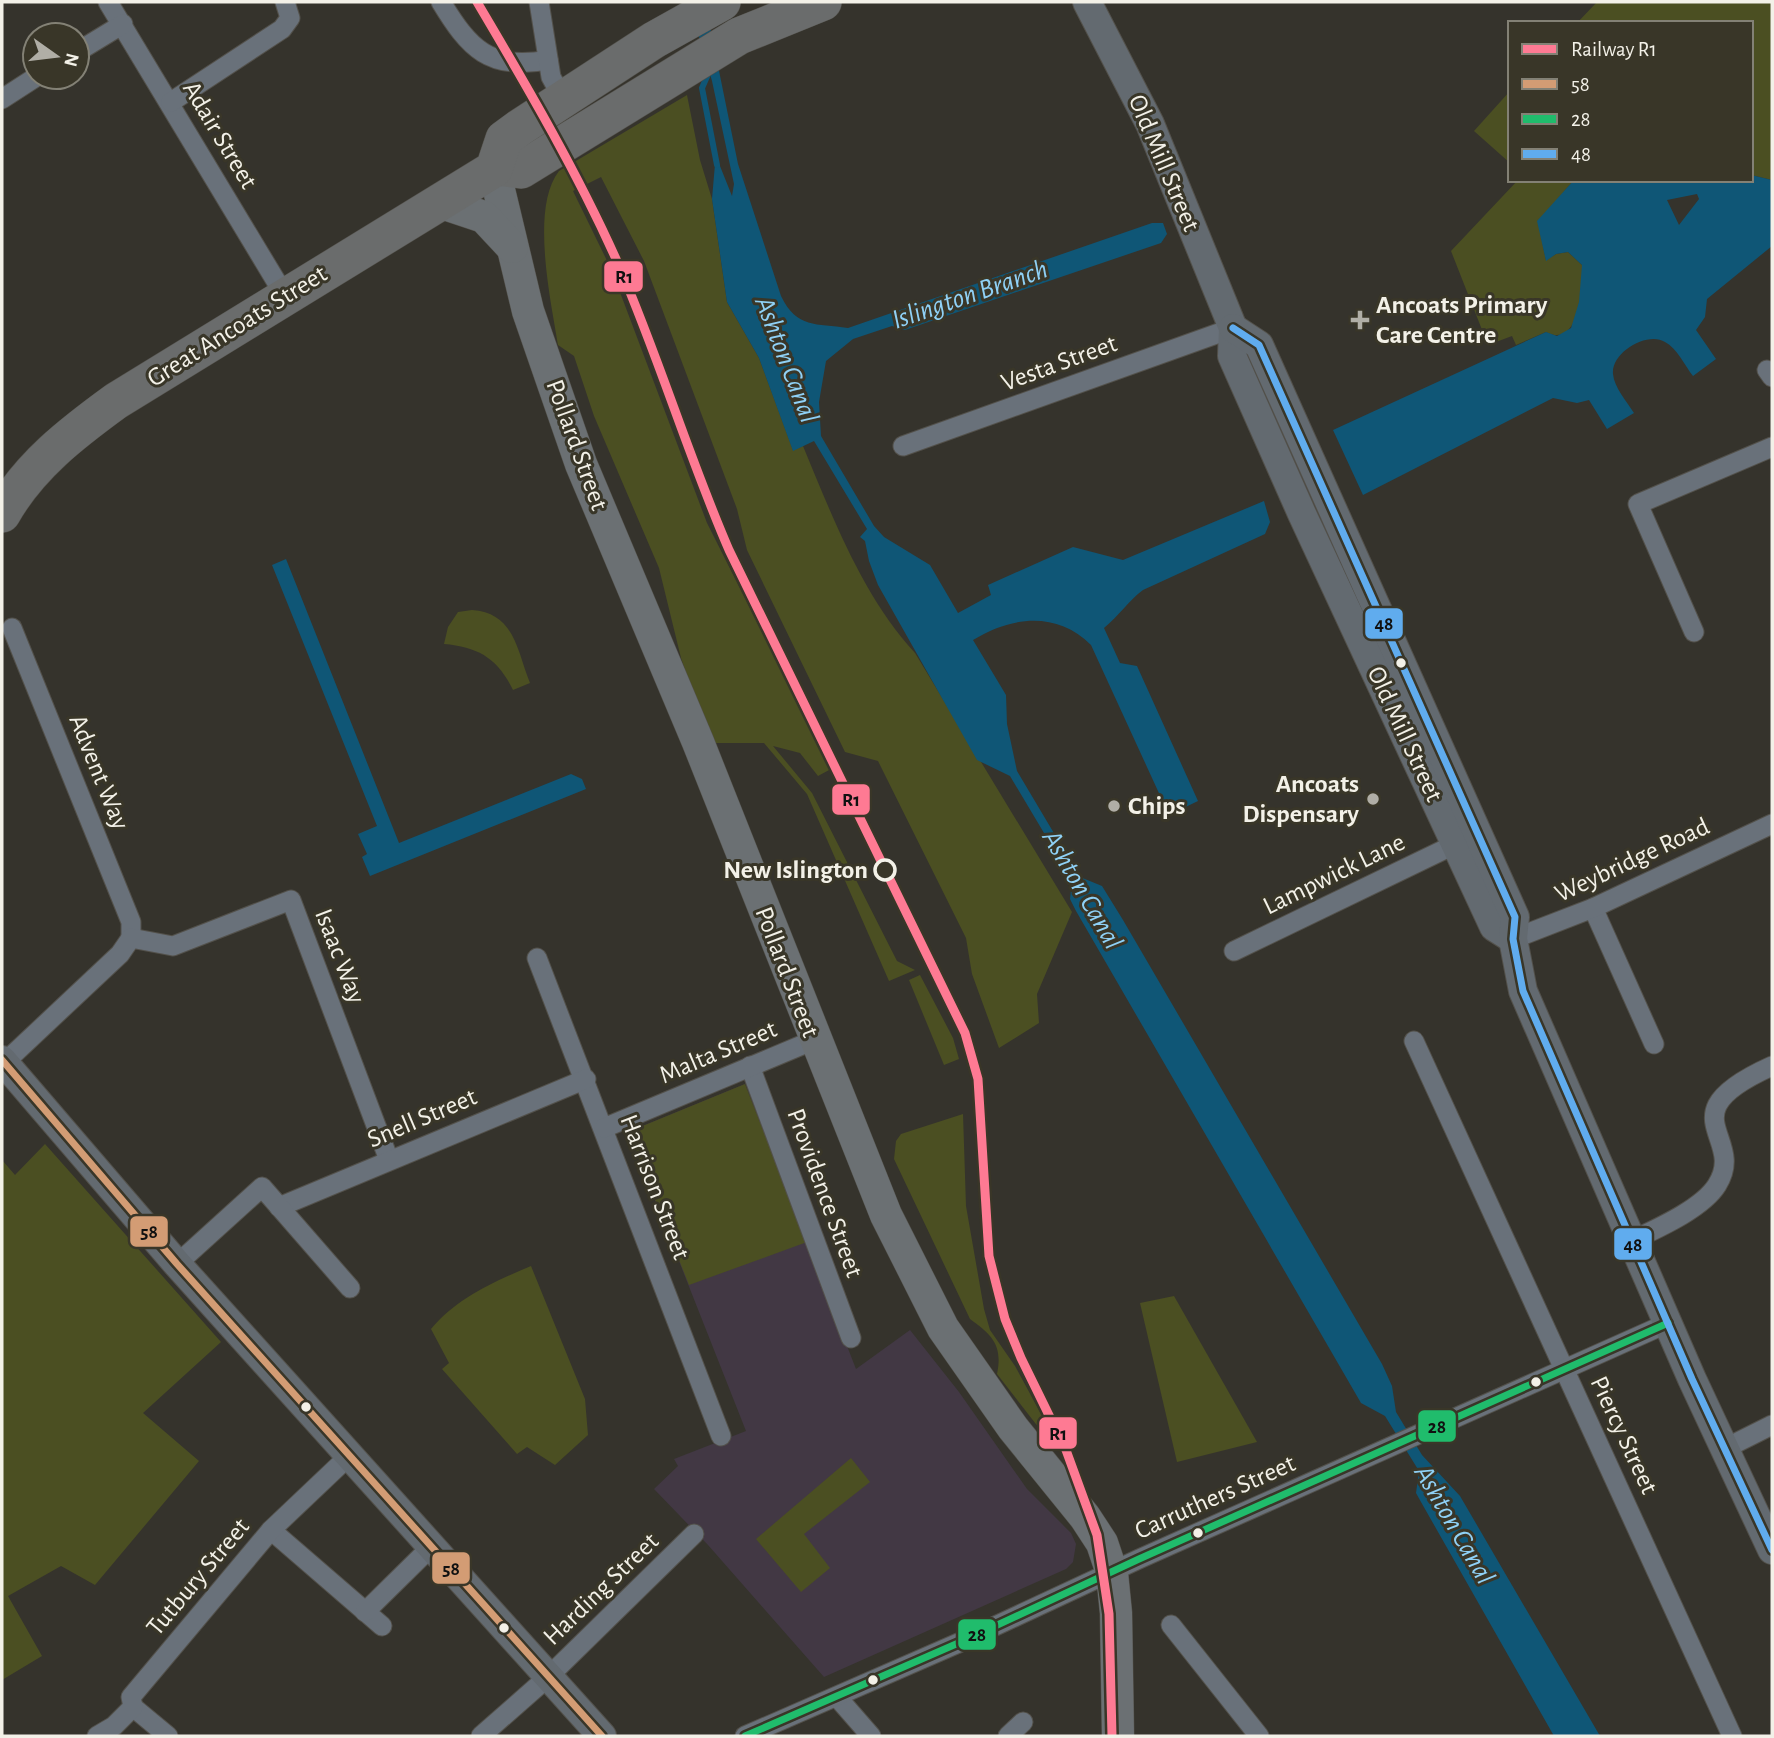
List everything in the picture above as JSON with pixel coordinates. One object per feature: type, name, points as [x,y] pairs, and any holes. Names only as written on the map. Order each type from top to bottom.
[{"type":"highway","points":[[495,168],[504,139],[562,97],[722,2]]},
{"type":"highway","name":"Great Ancoats Street","points":[[4,505],[66,438],[116,401],[285,296],[495,168],[520,170],[739,36],[823,2]]},
{"type":"main road","name":"Pollard Street","points":[[495,168],[528,311],[581,464],[698,742],[814,1040],[886,1215],[943,1328],[1013,1428],[1085,1517],[1102,1543],[1112,1573],[1119,1674],[1118,1736]]},
{"type":"main road","points":[[439,202],[484,217],[513,248]]},
{"type":"street","name":"Adair Street","points":[[108,2],[171,102],[285,296]]},
{"type":"street","points":[[441,2],[459,31],[480,52],[520,62],[548,60]]},
{"type":"street","points":[[539,2],[551,77],[562,97]]},
{"type":"street","name":"Old Mill Street","points":[[1087,2],[1150,124],[1233,328],[1259,345],[1467,839],[1515,917],[1513,939],[1523,991],[1631,1241],[1772,1550]]},
{"type":"street","points":[[171,102],[282,29],[287,10]]},
{"type":"street","points":[[91,43],[122,24]]},
{"type":"street","points":[[2,99],[21,87]]},
{"type":"street","name":"Vesta Street","points":[[903,446],[1233,328]]},
{"type":"street","points":[[1694,632],[1638,504],[1772,446]]},
{"type":"street","name":"Advent Way","points":[[12,628],[131,922],[131,938]]},
{"type":"street","name":"Weybridge Road","points":[[1513,939],[1593,908],[1772,824]]},
{"type":"street","name":"Lampwick Lane","points":[[1234,951],[1467,839]]},
{"type":"street","name":"Isaac Way","points":[[131,938],[173,946],[291,900],[389,1160]]},
{"type":"street","points":[[1593,908],[1654,1044]]},
{"type":"street","points":[[131,938],[120,954],[4,1066],[177,1264],[602,1736]]},
{"type":"street","name":"Harrison Street","points":[[537,958],[586,1079],[721,1436]]},
{"type":"street","name":"Malta Street","points":[[604,1128],[814,1040]]},
{"type":"street","name":"Piercy Street","points":[[1414,1041],[1732,1736]]},
{"type":"street","name":"Providence Street","points":[[750,1066],[851,1338]]},
{"type":"street","points":[[1631,1241],[1667,1224],[1717,1185],[1723,1167],[1713,1124],[1714,1108],[1728,1091],[1772,1066]]},
{"type":"street","name":"Snell Street","points":[[279,1207],[586,1079]]},
{"type":"street","points":[[177,1264],[262,1187],[350,1288]]},
{"type":"street","name":"Carruthers Street","points":[[745,1736],[1668,1322]]},
{"type":"street","points":[[1724,1449],[1772,1425]]},
{"type":"street","name":"Tutbury Street","points":[[97,1736],[114,1726],[134,1707],[131,1697],[271,1530],[350,1455]]},
{"type":"street","points":[[271,1530],[382,1626]]},
{"type":"street","name":"Harding Street","points":[[481,1736],[548,1677],[694,1534]]},
{"type":"street","points":[[365,1612],[432,1546]]},
{"type":"street","points":[[1171,1625],[1259,1736]]},
{"type":"street","points":[[837,1697],[871,1736]]},
{"type":"street","points":[[134,1707],[168,1736]]},
{"type":"street","points":[[1008,1736],[1023,1722]]},
{"type":"shaded area","points":[[745,1084],[856,1369],[910,1330],[959,1392],[1027,1489],[1071,1533],[1076,1544],[1073,1562],[1066,1569],[824,1677],[708,1545],[654,1489],[678,1466],[674,1459],[746,1431],[628,1132]]},
{"type":"green space","points":[[1597,2],[1772,2],[1772,180],[1753,175],[1753,21],[1579,21]]},
{"type":"green space","points":[[1508,93],[1508,161],[1474,131]]},
{"type":"green space","points":[[687,95],[700,160],[712,199],[727,302],[759,358],[793,450],[803,446],[864,581],[896,630],[915,653],[1072,912],[1037,994],[1039,1023],[999,1048],[972,974],[966,938],[878,761],[845,752],[747,550],[737,509],[644,261],[601,177],[573,191],[612,271],[707,523],[831,769],[818,776],[800,753],[773,746],[812,793],[897,961],[915,970],[889,981],[807,794],[764,743],[710,743],[681,658],[659,568],[594,416],[574,356],[558,345],[545,255],[544,231],[550,187],[559,171]]},
{"type":"green space","points":[[1516,182],[1572,182],[1538,222],[1546,260],[1556,254],[1568,252],[1582,265],[1581,300],[1573,324],[1566,332],[1557,335],[1546,332],[1516,345],[1512,336],[1488,345],[1451,251]]},
{"type":"green space","points":[[472,610],[497,618],[506,626],[530,683],[513,690],[501,670],[486,656],[467,648],[444,644],[448,627],[458,612]]},
{"type":"green space","points":[[920,975],[953,1038],[959,1059],[944,1065],[909,980]]},
{"type":"green space","points":[[745,1084],[807,1242],[689,1285],[628,1132]]},
{"type":"green space","points":[[963,1114],[966,1206],[984,1309],[990,1330],[1015,1366],[1054,1438],[1046,1437],[997,1374],[997,1348],[990,1336],[970,1319],[894,1159],[896,1141],[901,1134]]},
{"type":"green space","points":[[45,1144],[221,1342],[143,1413],[199,1461],[95,1585],[61,1566],[8,1596],[42,1656],[2,1680],[2,1160],[15,1175]]},
{"type":"green space","points":[[531,1266],[585,1399],[588,1435],[555,1465],[527,1447],[517,1454],[442,1369],[449,1363],[431,1329],[465,1299],[490,1284]]},
{"type":"green space","points":[[1174,1296],[1257,1442],[1177,1462],[1140,1303]]},
{"type":"green space","points":[[851,1458],[870,1482],[804,1534],[830,1568],[801,1592],[756,1539]]},
{"type":"water","points":[[681,2],[705,2],[738,164],[781,296],[787,307],[801,319],[848,328],[1152,223],[1163,223],[1167,234],[1161,243],[905,330],[892,326],[853,339],[826,361],[819,402],[821,436],[874,526],[884,537],[930,565],[958,613],[991,595],[988,585],[1073,547],[1123,560],[1264,501],[1270,522],[1265,534],[1143,590],[1104,628],[1120,663],[1137,666],[1198,801],[1169,815],[1091,645],[1064,626],[1034,621],[1003,626],[973,640],[1006,695],[1007,724],[1017,771],[1080,877],[1102,886],[1123,920],[1382,1364],[1392,1386],[1396,1412],[1422,1455],[1460,1496],[1600,1736],[1554,1736],[1416,1493],[1419,1471],[1385,1416],[1361,1403],[1076,911],[1070,899],[1072,880],[1010,776],[977,760],[878,585],[865,541],[860,537],[867,529],[814,441],[793,451],[759,358],[727,302],[712,199],[715,164],[720,166],[732,196],[734,184],[712,81],[691,9]]},
{"type":"water","points":[[1753,175],[1772,180],[1772,246],[1707,299],[1705,317],[1696,330],[1716,359],[1693,376],[1677,353],[1665,342],[1658,339],[1641,341],[1618,358],[1613,374],[1618,389],[1634,413],[1607,429],[1589,400],[1577,403],[1553,398],[1363,495],[1333,430],[1546,332],[1557,336],[1571,328],[1579,302],[1582,265],[1568,252],[1556,254],[1546,261],[1537,221],[1572,182],[1753,182]],"holes":[[[1697,194],[1699,199],[1679,225],[1667,200]]]},
{"type":"water","points":[[286,559],[399,843],[571,774],[582,779],[586,789],[370,876],[362,857],[367,854],[358,834],[377,826],[272,565]]},
{"type":"waterway","points":[[709,72],[702,88],[717,165]]},
{"type":"rail line","name":"R1","points":[[477,2],[553,133],[588,200],[635,303],[729,550],[965,1033],[978,1079],[989,1256],[1005,1319],[1066,1450],[1097,1535],[1109,1614],[1112,1736]]},
{"type":"transit line","name":"48","points":[[1233,328],[1259,345],[1515,917],[1513,939],[1523,991],[1692,1379],[1772,1550]]},
{"type":"transit line","name":"58","points":[[2,1060],[177,1264],[602,1736]]},
{"type":"transit line","name":"28","points":[[745,1736],[963,1641],[1139,1559],[1668,1323]]},
{"type":"place","name":"Ancoats Primary Care Centre","points":[[1360,320]]},
{"type":"place","name":"Ancoats Dispensary","points":[[1373,799]]},
{"type":"place","name":"Chips","points":[[1114,806]]},
{"type":"place","name":"New Islington","points":[[885,870]]},
{"type":"water label","name":"Islington Branch","points":[[970,295]]},
{"type":"water label","name":"Ashton Canal","points":[[786,360]]},
{"type":"water label","name":"Ashton Canal","points":[[1082,890]]},
{"type":"water label","name":"Ashton Canal","points":[[1454,1525]]}]
